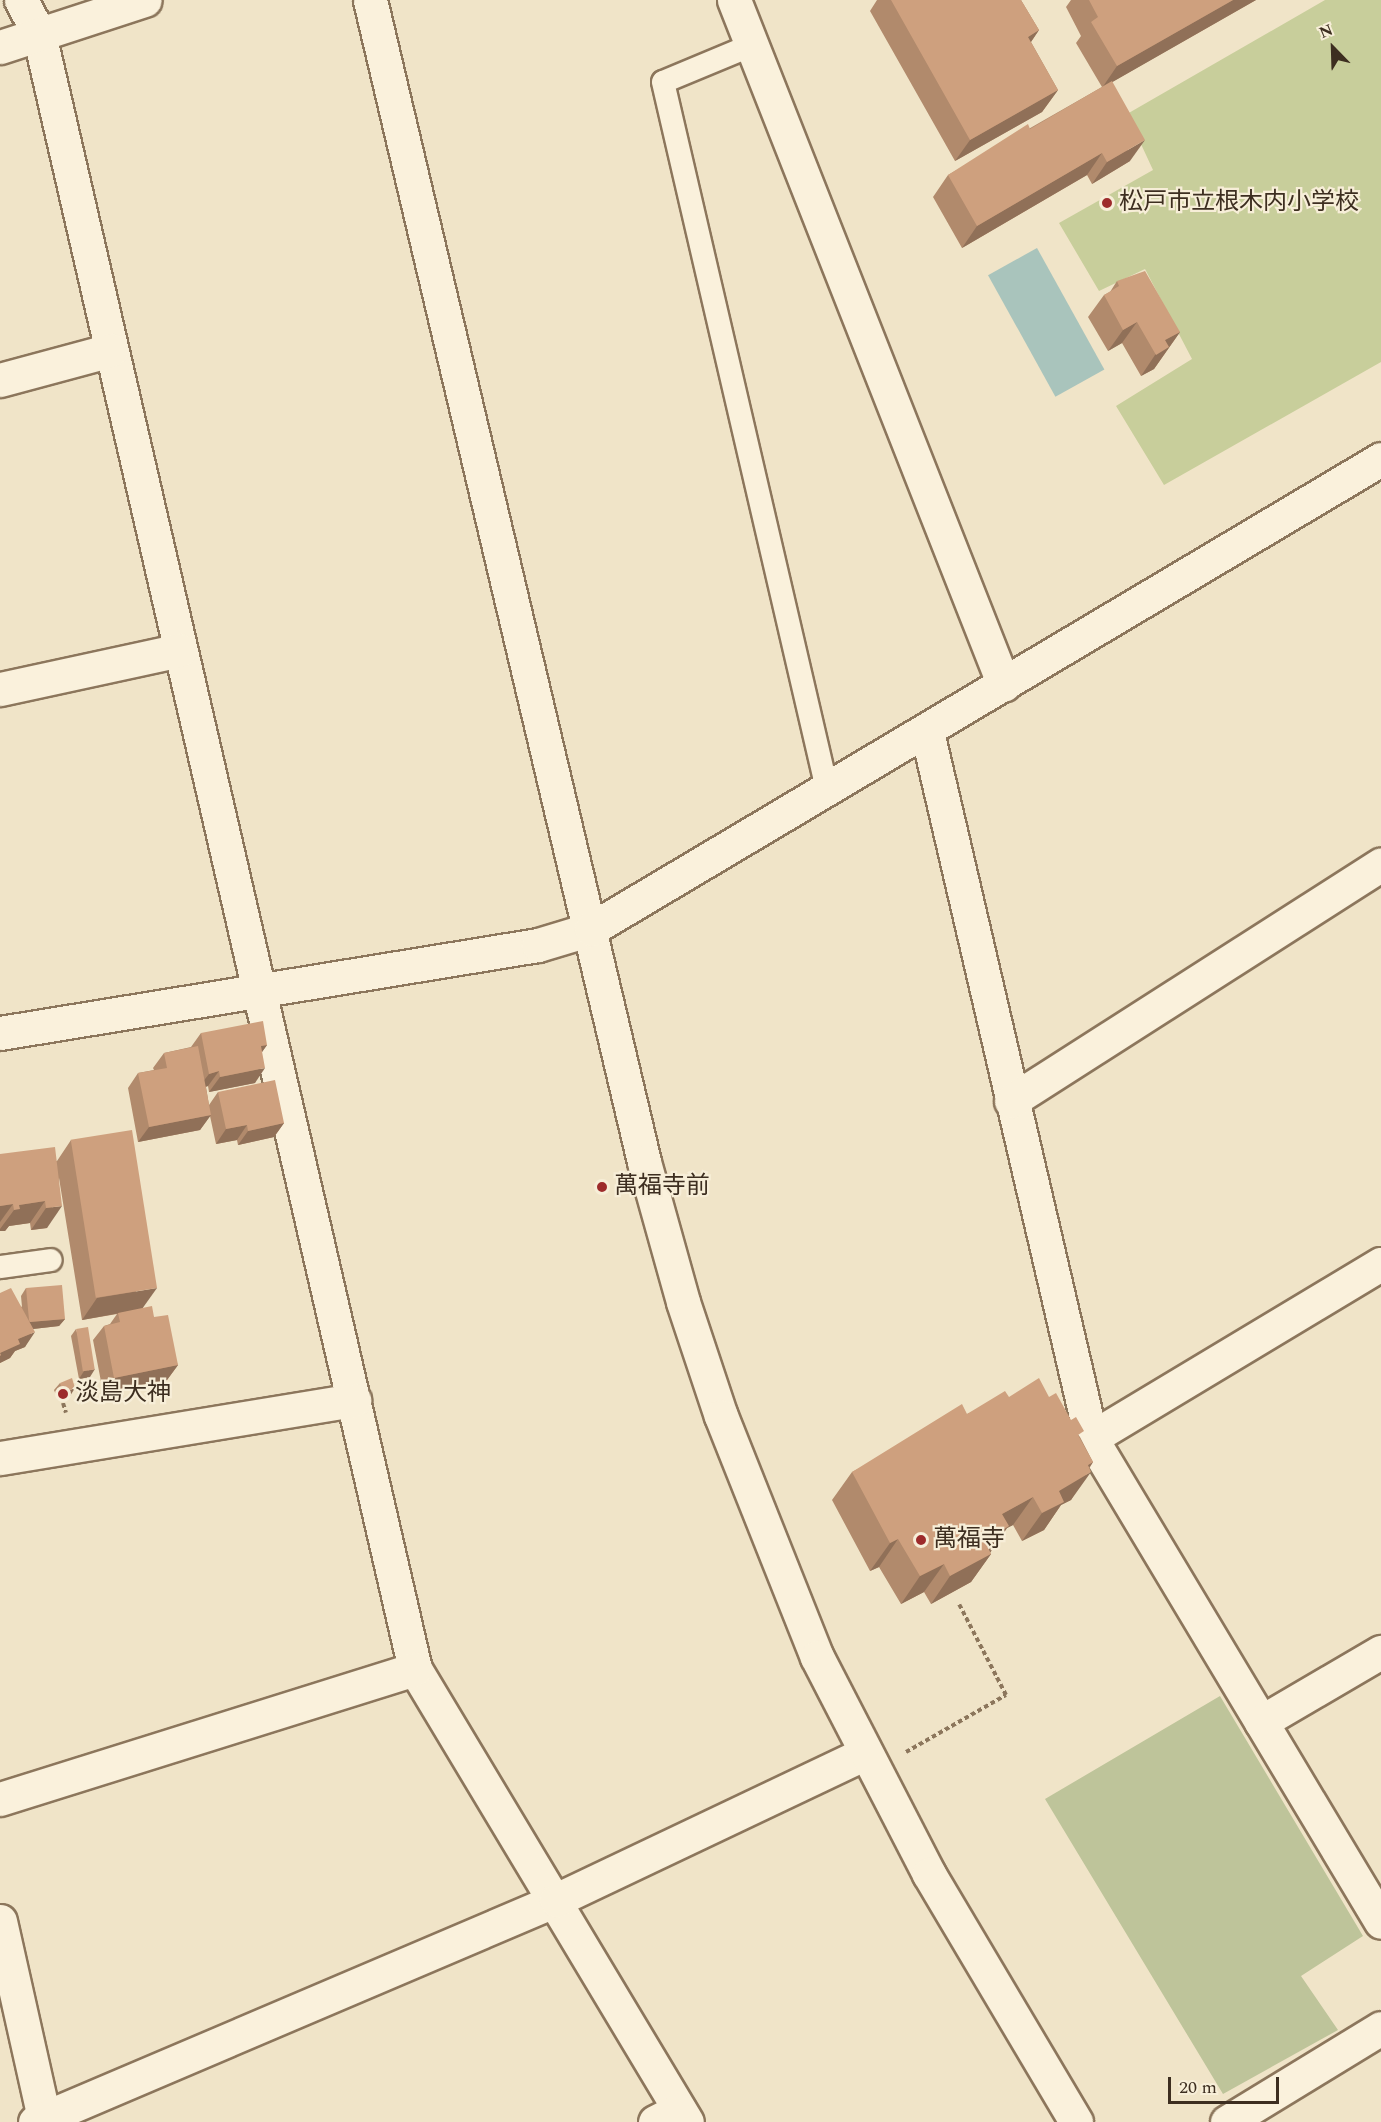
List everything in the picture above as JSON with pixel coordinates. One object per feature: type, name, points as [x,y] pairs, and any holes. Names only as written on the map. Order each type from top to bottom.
[{"type":"street","points":[[21,0],[39,34],[415,1669],[555,1900],[674,2118]]},
{"type":"street","points":[[0,46],[145,0]]},
{"type":"street","points":[[370,0],[591,929],[644,1162],[683,1302],[782,1574],[864,1754],[929,1874],[1076,2122]]},
{"type":"street","points":[[734,0],[1004,685]]},
{"type":"street","points":[[0,380],[111,350]]},
{"type":"street","points":[[0,1033],[538,945],[591,929],[927,732],[1381,459]]},
{"type":"street","points":[[0,689],[180,650]]},
{"type":"street","points":[[927,732],[1091,1438],[1381,1922]]},
{"type":"street","points":[[1011,1101],[1381,864]]},
{"type":"street","points":[[1091,1438],[1381,1264]]},
{"type":"street","points":[[0,1458],[354,1400]]},
{"type":"street","points":[[1261,1722],[1381,1652]]},
{"type":"street","points":[[0,1799],[415,1669]]},
{"type":"street","points":[[0,1921],[42,2122],[555,1900],[864,1754]]},
{"type":"street","points":[[1227,2122],[1381,2028]]},
{"type":"lane","points":[[752,45],[663,82],[827,789]]},
{"type":"lane","points":[[0,1267],[51,1260]]},
{"type":"path","points":[[905,1752],[1006,1695],[959,1604]]},
{"type":"green space","points":[[1325,0],[1381,0],[1381,362],[1164,485],[1116,406],[1192,359],[1145,269],[1099,291],[1059,223],[1153,170],[1127,114]]},
{"type":"green space","points":[[1220,1696],[1363,1936],[1301,1976],[1338,2030],[1223,2094],[1045,1799]]},
{"type":"water","points":[[1037,248],[1104,370],[1055,397],[988,275]]},
{"type":"building","points":[[891,0],[1021,0],[1039,30],[1028,37],[1058,90],[970,140]]},
{"type":"building","points":[[1089,0],[1233,0],[1117,66],[1091,22],[1098,17]]},
{"type":"building","points":[[1112,81],[1145,140],[1107,162],[1102,153],[977,226],[948,175],[1028,124],[1030,129]]},
{"type":"building","points":[[1145,271],[1180,332],[1165,340],[1169,347],[1156,355],[1137,322],[1123,330],[1104,295],[1119,286],[1117,281]]},
{"type":"building","points":[[263,1021],[267,1045],[261,1046],[265,1068],[220,1077],[219,1071],[209,1074],[201,1033]]},
{"type":"building","points":[[198,1046],[211,1115],[149,1127],[138,1073],[167,1068],[164,1053]]},
{"type":"building","points":[[275,1080],[284,1123],[248,1131],[247,1125],[226,1129],[218,1092]]},
{"type":"building","points":[[132,1130],[157,1288],[96,1298],[71,1140]]},
{"type":"building","points":[[55,1147],[62,1206],[46,1208],[45,1201],[19,1205],[20,1209],[14,1210],[13,1204],[0,1206],[0,1154]]},
{"type":"building","points":[[62,1285],[65,1319],[30,1322],[26,1288]]},
{"type":"building","points":[[11,1288],[35,1332],[18,1339],[20,1344],[0,1353],[0,1293]]},
{"type":"building","points":[[152,1306],[154,1317],[168,1315],[178,1365],[114,1378],[104,1326],[120,1322],[118,1313]]},
{"type":"building","points":[[88,1327],[95,1369],[83,1371],[76,1329]]},
{"type":"building","points":[[72,1378],[75,1388],[63,1393],[60,1383]]},
{"type":"building","points":[[1039,1378],[1049,1397],[1056,1393],[1071,1420],[1076,1417],[1084,1431],[1078,1435],[1093,1462],[1088,1465],[1091,1472],[1059,1491],[1064,1502],[1042,1513],[1033,1497],[1002,1514],[1009,1526],[985,1541],[991,1554],[950,1576],[944,1564],[920,1576],[898,1539],[890,1543],[852,1472],[962,1404],[967,1414],[1005,1391],[1009,1397]]},
{"type":"place","name":"松戸市立根木内小学校","points":[[1107,203]]},
{"type":"place","name":"萬福寺前","points":[[602,1187]]},
{"type":"place","name":"淡島大神","points":[[63,1394]]},
{"type":"place","name":"萬福寺","points":[[921,1540]]}]
